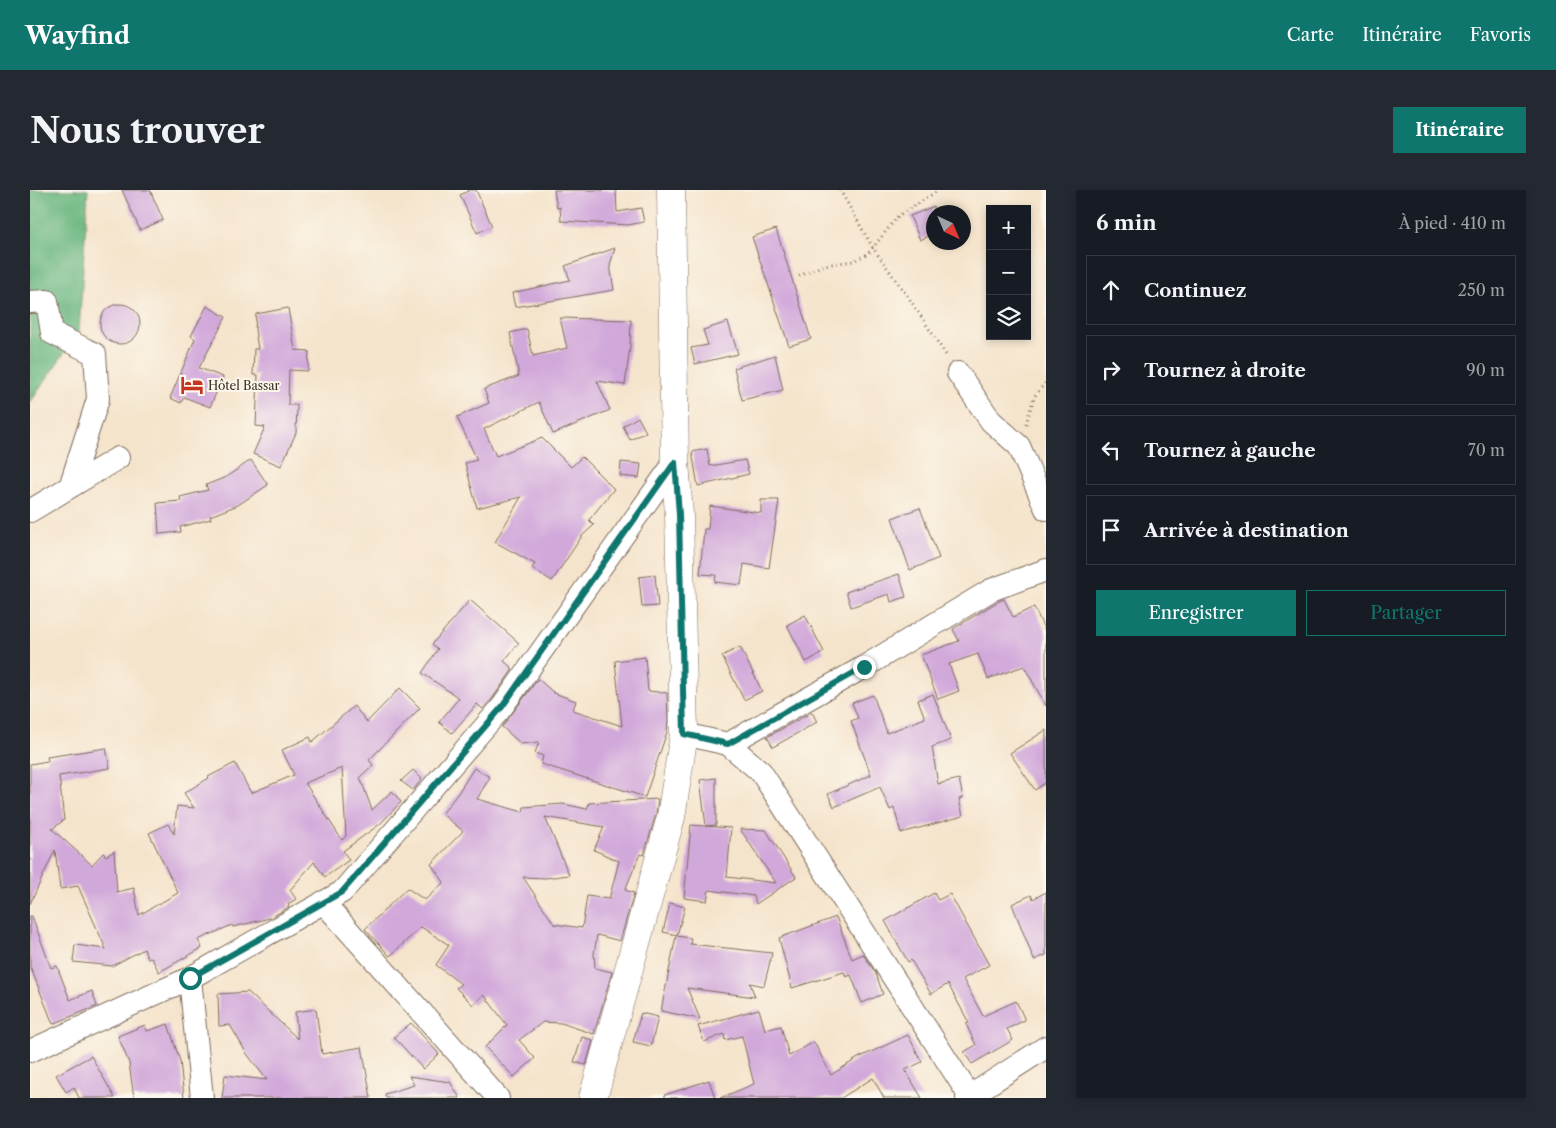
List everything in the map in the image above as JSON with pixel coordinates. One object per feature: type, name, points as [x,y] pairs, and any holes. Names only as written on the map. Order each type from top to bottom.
[{"type":"street","points":[[593,1098],[670,817],[684,734],[679,514],[675,462],[672,190]]},
{"type":"street","points":[[30,302],[47,301],[52,333],[95,354],[98,399],[70,487]]},
{"type":"street","points":[[958,373],[991,420],[1019,446],[1046,508]]},
{"type":"street","points":[[30,511],[118,458]]},
{"type":"street","points":[[30,1051],[190,978],[342,892],[502,707],[675,462]]},
{"type":"street","points":[[728,744],[864,667],[991,590],[1046,570]]},
{"type":"street","points":[[684,734],[728,744],[761,772],[969,1097],[1046,1047]]},
{"type":"street","points":[[323,902],[498,1098]]},
{"type":"street","points":[[190,978],[202,1098]]},
{"type":"path","points":[[840,190],[873,248],[911,301],[958,373]]},
{"type":"path","points":[[799,276],[824,266],[852,261],[868,254],[898,216],[940,190]]},
{"type":"path","points":[[1019,446],[1034,397],[1046,382]]},
{"type":"green space","points":[[30,190],[88,190],[79,331],[30,403]]},
{"type":"building","points":[[122,190],[150,190],[163,220],[140,230]]},
{"type":"building","points":[[470,190],[476,190],[492,226],[477,233],[460,195]]},
{"type":"building","points":[[554,190],[616,190],[617,212],[641,208],[644,222],[628,225],[561,221],[560,207],[557,208]]},
{"type":"building","points":[[926,209],[926,237],[920,240],[910,216]]},
{"type":"building","points":[[776,229],[811,339],[789,346],[752,237]]},
{"type":"building","points":[[615,248],[610,265],[614,290],[515,307],[512,293],[570,280],[565,266]]},
{"type":"building","points":[[124,304],[131,307],[137,313],[140,324],[139,332],[131,341],[124,344],[116,344],[109,341],[101,332],[100,320],[103,313],[112,305]]},
{"type":"building","points":[[207,306],[226,317],[199,368],[223,377],[210,407],[184,397],[181,403],[170,398],[195,339],[191,336]]},
{"type":"building","points":[[288,308],[295,350],[309,351],[308,371],[289,370],[288,405],[297,405],[296,433],[281,466],[253,454],[265,427],[256,426],[258,375],[253,375],[254,349],[258,349],[255,329],[256,314]]},
{"type":"building","points":[[560,318],[631,320],[625,385],[597,381],[610,410],[553,434],[539,402],[484,429],[496,456],[542,438],[571,467],[582,457],[614,489],[589,520],[594,525],[582,536],[552,581],[532,568],[535,564],[495,542],[521,497],[477,508],[465,463],[477,460],[457,417],[489,403],[484,389],[519,376],[510,333],[527,329],[533,356],[567,348]]},
{"type":"building","points":[[728,322],[738,354],[695,364],[691,348],[708,345],[703,330]]},
{"type":"building","points":[[775,355],[783,390],[742,400],[734,368]]},
{"type":"building","points":[[638,417],[646,432],[630,440],[623,426]]},
{"type":"building","points":[[707,449],[710,466],[745,460],[749,474],[698,486],[692,452]]},
{"type":"building","points":[[251,460],[268,485],[238,505],[210,516],[211,519],[180,527],[181,532],[159,534],[157,503],[181,501],[180,497],[208,490],[206,485],[226,477]]},
{"type":"building","points":[[621,462],[641,464],[639,478],[620,476]]},
{"type":"building","points":[[761,500],[779,500],[769,568],[744,564],[741,585],[715,582],[716,575],[700,574],[704,529],[708,529],[710,506],[761,513]]},
{"type":"building","points":[[920,508],[939,558],[910,570],[892,518]]},
{"type":"building","points":[[899,574],[906,597],[891,602],[889,594],[851,607],[846,592]]},
{"type":"building","points":[[655,575],[658,606],[642,607],[639,577]]},
{"type":"building","points":[[1004,599],[1013,617],[1034,607],[1046,633],[1046,706],[1024,666],[988,679],[978,654],[949,664],[959,691],[938,699],[921,655],[959,641],[953,629]]},
{"type":"building","points":[[470,600],[519,643],[504,661],[513,669],[492,699],[483,709],[477,704],[452,733],[439,722],[459,698],[422,673],[438,649],[432,644]]},
{"type":"building","points":[[805,615],[824,652],[806,662],[787,625]]},
{"type":"building","points":[[740,647],[762,691],[744,700],[722,656]]},
{"type":"building","points":[[645,657],[648,691],[667,693],[668,719],[667,732],[645,797],[541,764],[543,756],[535,753],[539,742],[521,744],[502,727],[538,679],[554,693],[576,701],[573,710],[622,726],[615,661]]},
{"type":"building","points":[[400,688],[420,708],[369,760],[373,765],[360,777],[372,810],[392,791],[401,802],[380,824],[343,851],[349,860],[325,877],[314,862],[290,890],[296,899],[288,904],[289,907],[270,918],[233,927],[232,925],[198,940],[202,948],[159,972],[151,957],[148,959],[144,949],[112,966],[73,962],[75,945],[106,949],[78,886],[60,889],[55,850],[30,904],[30,764],[48,761],[47,757],[106,748],[110,768],[59,776],[64,820],[52,829],[92,865],[103,853],[106,856],[114,851],[117,892],[134,888],[139,915],[178,893],[149,833],[168,824],[174,834],[177,806],[194,808],[184,793],[208,777],[235,763],[251,793],[294,775],[282,750],[310,737],[312,742],[354,706],[367,722]],"holes":[[[342,768],[346,836],[342,840],[305,783]]]},
{"type":"building","points":[[933,694],[951,740],[932,747],[938,784],[959,779],[963,798],[959,799],[963,816],[901,833],[894,808],[890,810],[880,787],[834,807],[828,794],[871,775],[851,721],[858,718],[852,703],[873,695],[887,733],[925,718],[918,700]]},
{"type":"building","points":[[812,712],[817,722],[773,747],[767,737]]},
{"type":"building","points":[[1046,730],[1046,782],[1035,790],[1010,753]]},
{"type":"building","points":[[474,768],[490,777],[477,799],[523,812],[524,807],[563,804],[587,809],[589,803],[658,799],[656,814],[644,855],[640,854],[625,890],[634,893],[620,941],[597,935],[594,954],[595,968],[612,972],[594,1034],[561,1023],[543,1022],[519,1040],[535,1058],[514,1077],[485,1047],[507,1025],[484,995],[473,1005],[456,988],[461,984],[436,965],[449,945],[421,927],[390,956],[365,929],[407,888],[425,900],[444,882],[431,864],[463,831],[442,814]],"holes":[[[545,817],[604,827],[594,850],[619,861],[609,899],[587,896],[582,928],[554,924],[523,877],[546,878],[569,875]]]},
{"type":"building","points":[[413,770],[422,779],[413,790],[401,781]]},
{"type":"building","points":[[716,778],[716,825],[706,826],[700,780]]},
{"type":"building","points":[[691,825],[731,828],[727,877],[776,883],[740,829],[766,830],[796,877],[756,904],[754,896],[709,890],[707,901],[684,898]]},
{"type":"building","points":[[1046,892],[1046,955],[1034,960],[1012,904],[1031,895],[1033,899]]},
{"type":"building","points":[[934,893],[938,900],[950,894],[989,965],[963,979],[983,1016],[1016,1001],[1025,1020],[1007,1029],[1013,1040],[972,1064],[964,1052],[976,1045],[966,1024],[969,1023],[948,984],[931,994],[911,960],[908,962],[885,921]]},
{"type":"building","points":[[670,903],[685,907],[677,935],[663,932]]},
{"type":"building","points":[[30,916],[32,916],[51,968],[57,966],[70,1000],[92,991],[97,1006],[53,1024],[30,966]]},
{"type":"building","points":[[836,917],[852,959],[863,954],[876,974],[883,994],[862,1003],[851,975],[846,977],[844,972],[792,988],[779,938]]},
{"type":"building","points":[[676,936],[691,938],[690,944],[772,953],[764,986],[750,983],[755,997],[687,988],[700,1019],[661,1011]]},
{"type":"building","points":[[248,992],[298,1039],[295,1012],[316,1009],[322,1054],[362,1047],[371,1098],[222,1098],[225,1075],[267,1080],[247,1054],[230,1025],[219,1026],[218,994]]},
{"type":"building","points":[[759,1009],[765,1030],[781,1026],[789,1056],[814,1042],[831,1075],[858,1058],[908,1035],[922,1062],[905,1070],[922,1098],[884,1098],[873,1078],[841,1098],[720,1098],[754,1084],[742,1036],[725,1040],[724,1034],[704,1042],[698,1026]]},
{"type":"building","points":[[641,1013],[658,1017],[651,1046],[633,1042]]},
{"type":"building","points":[[411,1023],[439,1054],[423,1069],[394,1037]]},
{"type":"building","points":[[168,1024],[180,1061],[184,1098],[134,1098],[129,1063],[118,1036],[145,1025],[147,1031]]},
{"type":"building","points":[[582,1037],[593,1040],[586,1065],[574,1062]]},
{"type":"building","points":[[91,1056],[115,1098],[79,1098],[74,1087],[66,1092],[56,1075]]},
{"type":"building","points":[[409,1076],[450,1082],[460,1098],[386,1098],[385,1094],[414,1085]]},
{"type":"building","points":[[709,1080],[715,1098],[665,1098],[665,1095]]},
{"type":"place","name":"Hôtel Bassar","points":[[192,385]]},
{"type":"route","points":[[190,978],[342,892],[502,707],[675,462],[679,514],[684,734],[728,744],[864,667]]}]
